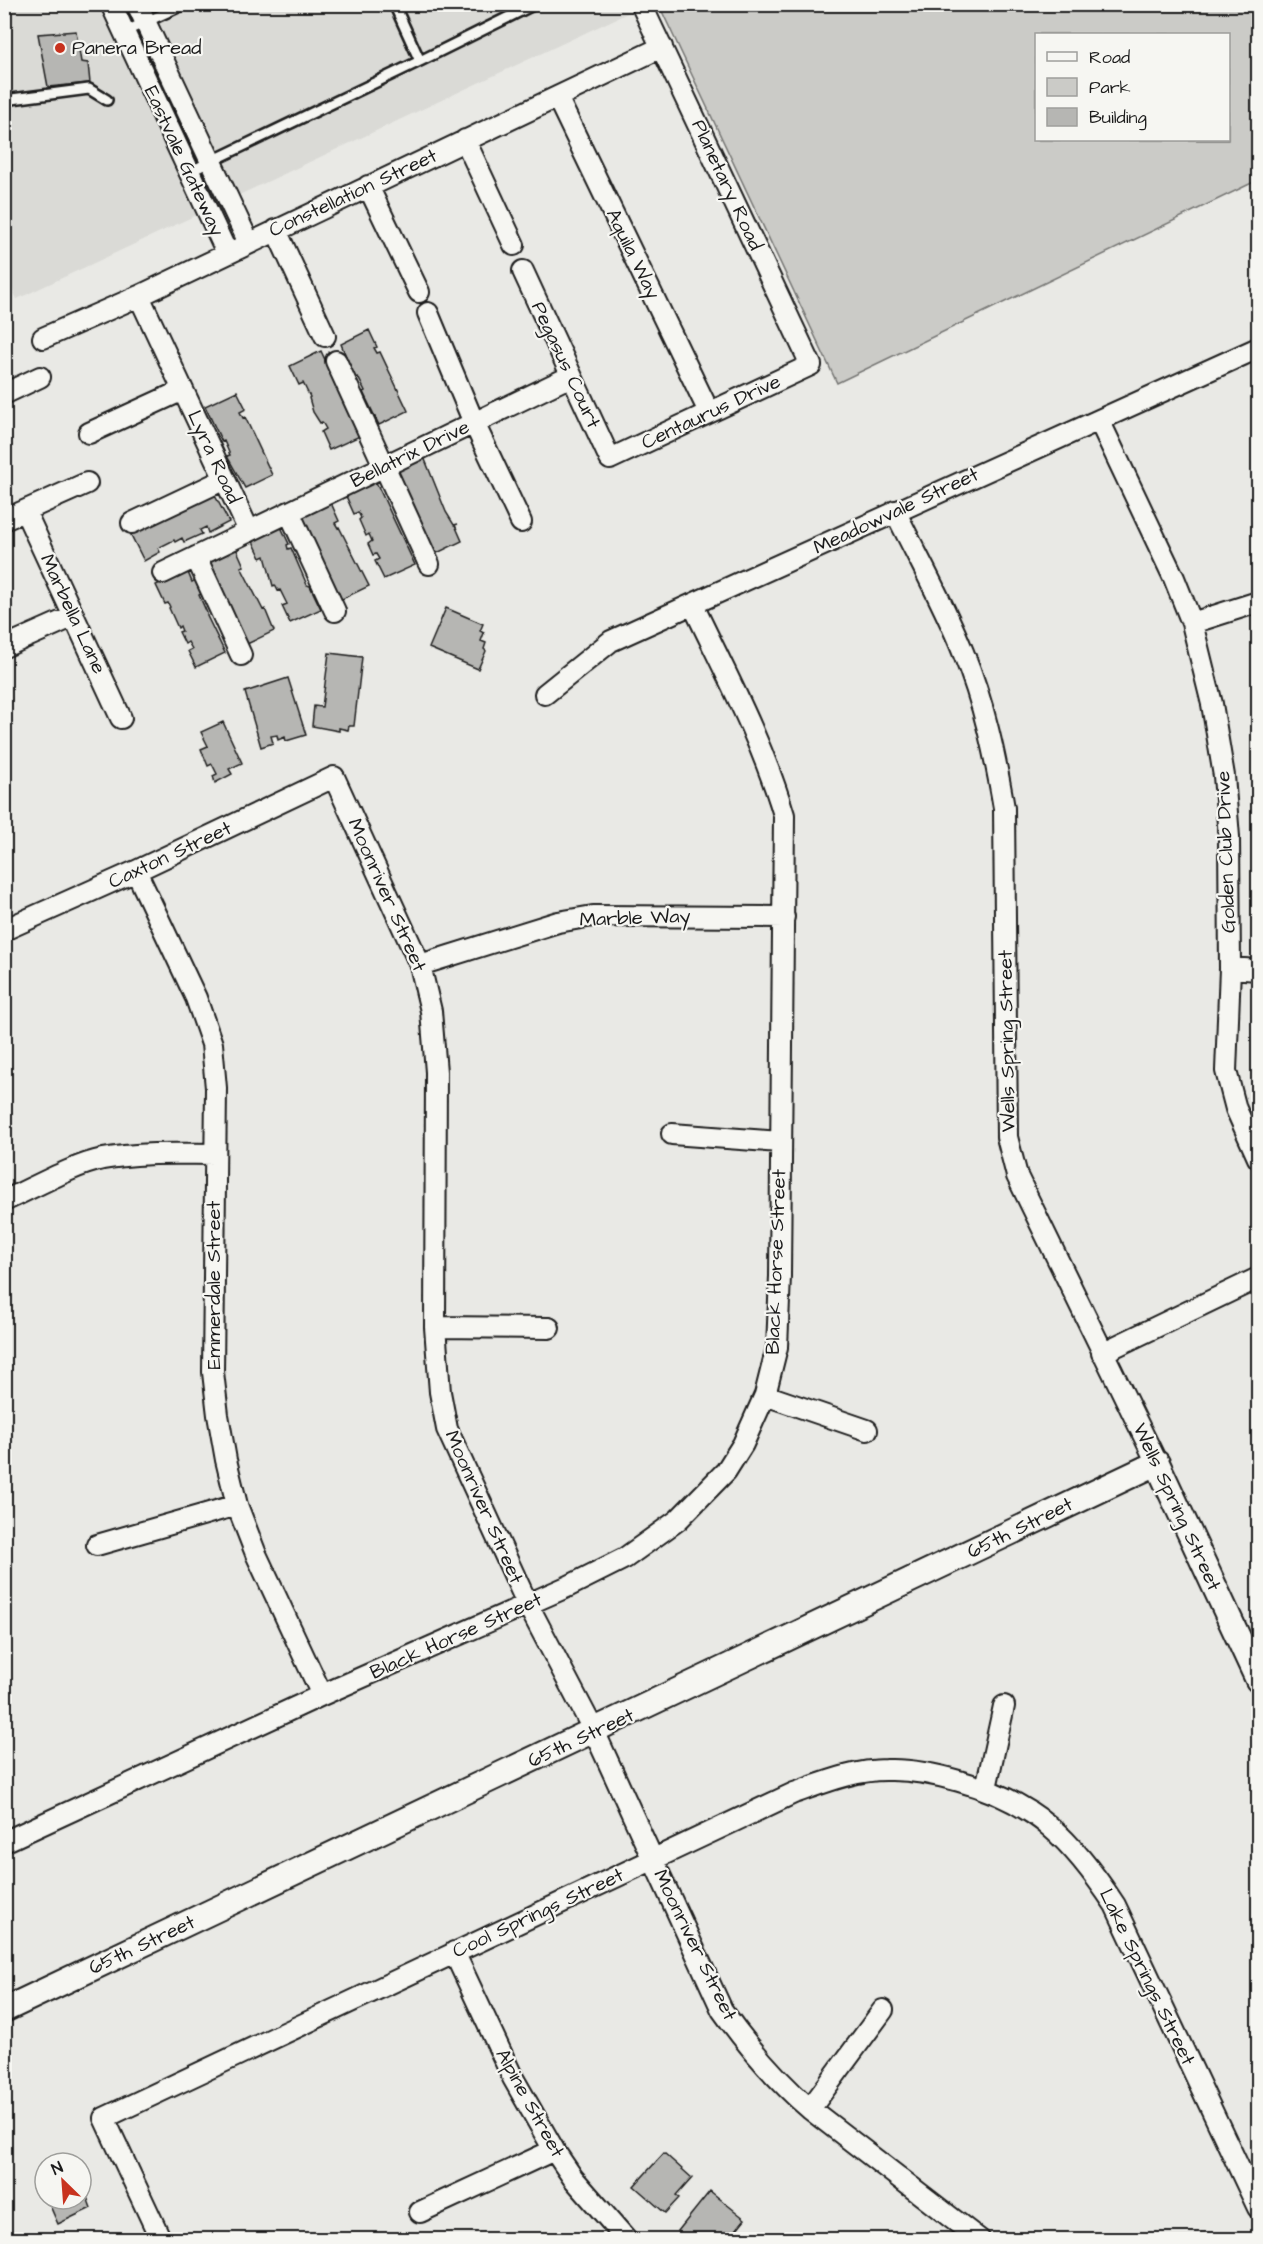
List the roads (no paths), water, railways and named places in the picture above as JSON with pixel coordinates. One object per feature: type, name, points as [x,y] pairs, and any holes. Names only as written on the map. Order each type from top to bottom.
[{"type":"street","name":"Eastvale Gateway","points":[[111,4],[227,253]]},
{"type":"street","name":"Eastvale Gateway","points":[[137,4],[249,243]]},
{"type":"street","name":"Planetary Road","points":[[642,5],[811,365]]},
{"type":"street","name":"Constellation Street","points":[[43,338],[139,296],[662,47]]},
{"type":"street","name":"Aquila Way","points":[[557,97],[709,412]]},
{"type":"street","points":[[465,140],[514,245]]},
{"type":"street","points":[[368,186],[419,292]]},
{"type":"street","points":[[276,230],[325,336]]},
{"type":"street","name":"Pegasus Court","points":[[523,271],[610,459]]},
{"type":"street","name":"Lyra Road","points":[[139,296],[249,531]]},
{"type":"street","points":[[428,313],[474,423],[521,522]]},
{"type":"street","name":"Meadowvale Street","points":[[545,693],[611,641],[1258,348]]},
{"type":"street","points":[[336,361],[429,564]]},
{"type":"street","name":"Centaurus Drive","points":[[610,459],[811,365]]},
{"type":"street","name":"Bellatrix Drive","points":[[249,531],[571,376]]},
{"type":"street","points":[[4,394],[40,377]]},
{"type":"street","points":[[89,433],[183,390]]},
{"type":"street","name":"Golden Club Drive","points":[[1099,420],[1174,578],[1192,623],[1212,704],[1224,776],[1229,837],[1230,968],[1226,1071],[1236,1109],[1258,1158]]},
{"type":"street","points":[[132,523],[225,480]]},
{"type":"street","points":[[4,520],[87,483]]},
{"type":"street","name":"Marbella Lane","points":[[25,511],[122,718]]},
{"type":"street","name":"Wells Spring Street","points":[[895,511],[963,652],[980,698],[995,754],[1004,808],[1007,1137],[1017,1176],[1258,1680]]},
{"type":"street","points":[[289,512],[334,611]]},
{"type":"street","points":[[164,573],[249,531]]},
{"type":"street","points":[[196,557],[241,655]]},
{"type":"street","points":[[1192,623],[1258,602]]},
{"type":"street","name":"Black Horse Street","points":[[4,1842],[625,1558],[678,1520],[726,1471],[743,1444],[765,1395],[777,1347],[780,1276],[784,814],[771,771],[755,734],[693,605]]},
{"type":"street","points":[[4,647],[74,616]]},
{"type":"street","name":"Caxton Street","points":[[4,930],[136,871],[334,777]]},
{"type":"street","name":"Moonriver Street","points":[[334,777],[420,965],[431,1011],[436,1072],[435,1327],[440,1392],[447,1429],[527,1603],[594,1731],[722,2010],[749,2048],[783,2086],[980,2240]]},
{"type":"street","name":"Emmerdale Street","points":[[136,871],[196,998],[212,1044],[216,1088],[213,1372],[224,1449],[237,1505],[256,1554],[322,1695]]},
{"type":"street","name":"Marble Way","points":[[420,965],[558,922],[592,916],[784,916]]},
{"type":"street","points":[[1230,968],[1258,970]]},
{"type":"street","points":[[672,1134],[780,1142]]},
{"type":"street","points":[[4,1201],[101,1159],[141,1154],[215,1154]]},
{"type":"street","points":[[1102,1353],[1258,1278]]},
{"type":"street","points":[[435,1327],[549,1328]]},
{"type":"street","points":[[765,1395],[867,1430]]},
{"type":"street","name":"65th Street","points":[[4,2010],[1156,1463]]},
{"type":"street","points":[[97,1545],[237,1505]]},
{"type":"street","points":[[986,1788],[1005,1706]]},
{"type":"street","name":"Cool Springs Street","points":[[161,2240],[104,2118],[794,1793],[843,1776],[886,1770],[933,1773],[986,1788]]},
{"type":"street","name":"Lake Springs Street","points":[[986,1788],[1032,1811],[1066,1840],[1095,1874],[1115,1905],[1258,2208]]},
{"type":"street","name":"Alpine Street","points":[[454,1952],[513,2078],[554,2150],[573,2178],[627,2240]]},
{"type":"street","points":[[810,2109],[883,2010]]},
{"type":"street","points":[[420,2212],[554,2150]]},
{"type":"lane","points":[[124,32],[185,4]]},
{"type":"lane","points":[[394,4],[420,60]]},
{"type":"lane","points":[[189,172],[535,4]]},
{"type":"lane","points":[[4,100],[89,89],[106,100]]},
{"type":"place","name":"Panera Bread","points":[[60,48]]}]
